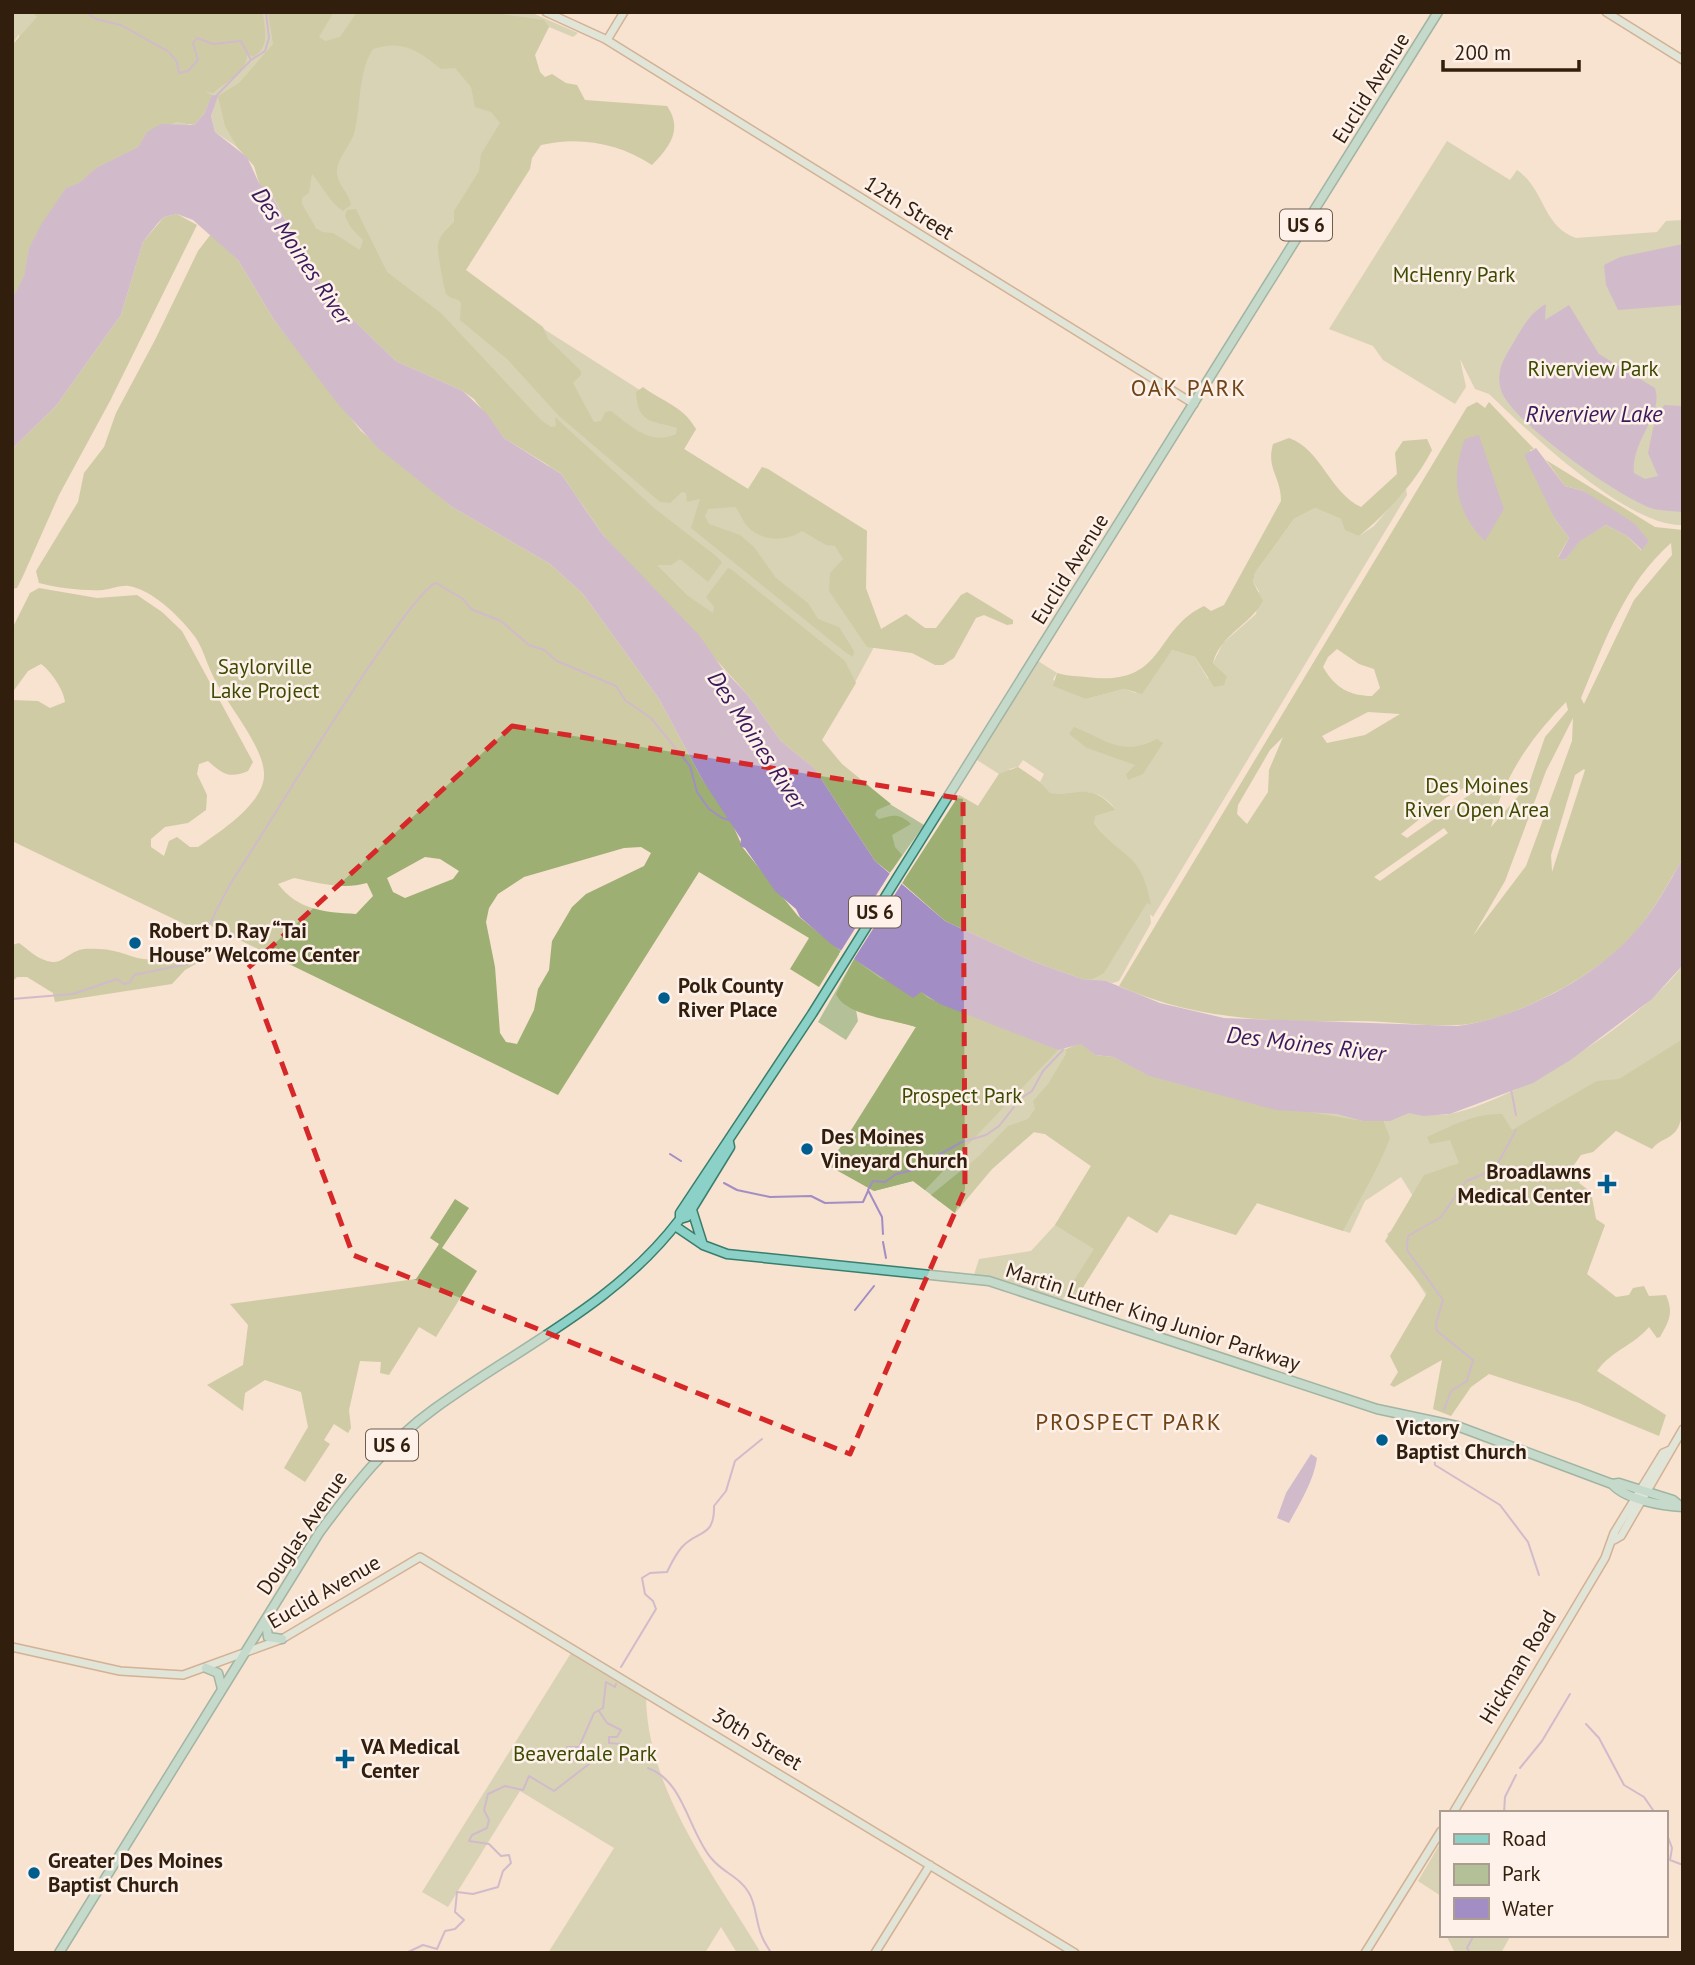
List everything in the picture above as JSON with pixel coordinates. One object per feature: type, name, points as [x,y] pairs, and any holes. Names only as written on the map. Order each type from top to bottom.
[{"type":"main road","name":"12th Street","points":[[546,12],[607,40],[1194,404]]},
{"type":"main road","points":[[607,40],[624,12]]},
{"type":"main road","name":"Euclid Avenue","points":[[678,1222],[680,1213],[729,1142],[908,859],[1438,12]]},
{"type":"main road","points":[[1606,12],[1683,60]]},
{"type":"main road","name":"Euclid Avenue","points":[[678,1222],[692,1210],[730,1147],[729,1142]]},
{"type":"main road","points":[[692,1210],[704,1245]]},
{"type":"main road","name":"Martin Luther King Junior Parkway","points":[[678,1222],[704,1245],[727,1254],[989,1281],[1377,1409],[1457,1426],[1612,1484],[1619,1483],[1672,1507],[1682,1506]]},
{"type":"main road","name":"Douglas Avenue","points":[[59,1953],[319,1533],[350,1490],[389,1448],[434,1408],[596,1303],[635,1269],[678,1222]]},
{"type":"main road","name":"Hickman Road","points":[[1454,1811],[1614,1541],[1621,1536],[1642,1494],[1670,1457],[1670,1450],[1683,1429]]},
{"type":"main road","name":"Euclid Avenue","points":[[12,1647],[120,1671],[183,1675],[282,1639],[420,1557]]},
{"type":"main road","name":"30th Street","points":[[420,1557],[1075,1953]]},
{"type":"main road","points":[[267,1617],[268,1637],[282,1639]]},
{"type":"main road","points":[[206,1668],[218,1672],[222,1689]]},
{"type":"main road","points":[[1365,1953],[1440,1833]]},
{"type":"main road","points":[[875,1953],[930,1865]]},
{"type":"highlighted area","points":[[512,726],[963,799],[965,1189],[850,1454],[353,1255],[247,969]]},
{"type":"green space","points":[[12,12],[31,12],[37,17],[38,12],[530,12],[578,33],[573,37],[549,27],[487,90],[549,130],[459,275],[687,420],[696,429],[684,449],[748,489],[762,467],[867,531],[858,566],[882,632],[853,686],[810,755],[924,825],[890,873],[820,777],[548,465],[237,147],[215,132],[211,116],[217,96],[12,299],[19,34],[12,45]]},
{"type":"green space","points":[[31,12],[263,12],[265,37],[259,53],[253,57],[247,53],[244,65],[235,76],[213,93],[205,92],[212,95],[204,114],[194,125],[177,122],[147,132],[138,147],[96,168],[79,183],[66,188],[29,248],[24,276],[12,299],[12,45],[37,17]]},
{"type":"green space","points":[[268,12],[334,12],[319,37],[325,41],[340,37],[357,12],[487,12],[544,20],[549,27],[535,55],[540,72],[545,77],[552,74],[566,83],[577,85],[585,100],[667,106],[672,114],[674,130],[669,144],[652,165],[626,151],[598,143],[570,141],[541,145],[532,158],[530,169],[466,270],[543,327],[548,339],[581,371],[581,375],[573,383],[594,422],[601,421],[605,412],[611,411],[649,436],[658,438],[676,434],[677,428],[643,416],[637,403],[636,392],[643,387],[691,421],[696,429],[684,449],[748,489],[762,467],[768,469],[867,531],[866,589],[881,629],[906,614],[925,628],[936,628],[961,595],[967,592],[1013,620],[1013,624],[1007,625],[984,615],[976,618],[954,658],[943,665],[935,665],[912,653],[867,647],[829,591],[830,573],[843,559],[835,546],[826,545],[802,531],[788,537],[767,538],[747,526],[735,507],[708,509],[705,516],[709,524],[740,535],[754,547],[776,578],[808,603],[818,619],[839,627],[854,651],[853,657],[845,652],[691,528],[700,499],[687,502],[686,493],[682,492],[670,503],[660,502],[559,416],[507,359],[460,320],[461,303],[447,295],[444,287],[438,245],[444,232],[454,222],[454,211],[479,171],[481,154],[500,123],[491,112],[475,107],[471,87],[455,68],[441,69],[418,52],[402,46],[373,49],[362,78],[355,130],[337,170],[351,205],[343,211],[312,174],[309,193],[302,198],[302,204],[316,228],[322,232],[333,233],[360,250],[363,240],[351,228],[345,216],[347,210],[356,209],[387,272],[441,313],[541,420],[551,427],[556,426],[555,417],[654,508],[722,562],[708,582],[680,559],[671,565],[657,565],[688,596],[713,613],[714,607],[706,597],[728,568],[731,569],[845,661],[856,683],[822,740],[842,764],[891,804],[877,810],[875,815],[879,819],[896,816],[911,824],[892,835],[895,847],[902,855],[890,873],[875,861],[814,768],[781,741],[748,695],[603,535],[561,473],[504,438],[474,399],[463,391],[396,361],[345,312],[317,278],[273,197],[259,183],[254,166],[237,147],[225,126],[218,96],[239,83],[273,44]]},
{"type":"green space","points":[[1447,141],[1510,180],[1517,170],[1533,187],[1556,225],[1576,238],[1657,232],[1666,221],[1683,220],[1683,525],[1660,522],[1635,511],[1580,475],[1489,394],[1475,389],[1460,359],[1466,387],[1455,404],[1383,360],[1373,346],[1329,329]]},
{"type":"green space","points":[[177,214],[197,225],[110,401],[59,495],[17,588],[12,589],[12,449],[56,406],[121,315],[143,242],[164,217]]},
{"type":"green space","name":"Saylorville Lake Project","points":[[211,234],[238,260],[274,320],[361,431],[452,507],[550,564],[583,594],[659,699],[702,779],[727,812],[743,848],[798,916],[841,951],[819,987],[790,969],[809,938],[699,872],[558,1095],[209,925],[203,933],[12,841],[12,700],[38,701],[50,708],[65,702],[56,681],[41,664],[28,671],[12,693],[12,629],[30,593],[39,588],[97,598],[137,595],[162,612],[182,631],[253,762],[248,771],[236,775],[222,772],[208,761],[199,764],[197,774],[207,795],[206,810],[188,823],[165,827],[151,839],[151,847],[164,856],[169,841],[177,837],[190,847],[198,847],[239,816],[257,796],[262,785],[264,774],[258,751],[210,671],[195,637],[172,611],[138,588],[126,586],[103,590],[71,589],[39,583],[36,571],[78,502],[84,473],[104,447],[116,413],[198,251]],"holes":[[[641,847],[651,853],[644,866],[586,894],[572,907],[552,941],[549,970],[538,989],[534,1010],[517,1044],[506,1042],[500,1033],[495,967],[486,922],[489,908],[498,894],[524,877],[624,848]],[[425,857],[440,859],[459,871],[453,879],[405,898],[393,892],[387,878]],[[294,878],[340,886],[367,883],[373,896],[356,914],[333,912],[303,904],[278,884]]]},
{"type":"green space","name":"Des Moines River Open Area","points":[[1477,402],[1485,408],[1489,402],[1534,449],[1530,450],[1555,519],[1569,538],[1558,557],[1565,560],[1580,540],[1606,525],[1627,536],[1641,550],[1649,541],[1584,491],[1565,486],[1546,460],[1655,527],[1683,530],[1683,858],[1666,887],[1634,934],[1600,964],[1528,1006],[1479,1022],[1432,1025],[1233,1017],[1175,1006],[1119,986],[1467,407]],"holes":[[[1671,543],[1672,555],[1634,600],[1584,704],[1581,698],[1607,635],[1641,576]],[[1337,649],[1359,664],[1374,669],[1380,688],[1372,696],[1350,692],[1338,685],[1323,667],[1328,657]],[[1566,702],[1568,710],[1545,737],[1529,784],[1491,827],[1511,775],[1541,729]],[[1368,712],[1400,714],[1365,735],[1327,743],[1322,736]],[[1573,718],[1572,741],[1526,866],[1473,936],[1505,881],[1546,771]],[[1283,737],[1269,770],[1268,792],[1247,824],[1237,814],[1238,805],[1270,750]],[[1584,769],[1552,872],[1551,855],[1575,775]],[[1475,782],[1478,789],[1407,838],[1401,834],[1447,797]],[[1444,828],[1448,833],[1380,881],[1374,877]]]},
{"type":"green space","points":[[1289,438],[1310,452],[1341,492],[1361,507],[1397,474],[1395,453],[1403,441],[1427,439],[1432,450],[1400,497],[1359,536],[1345,530],[1341,519],[1315,508],[1294,519],[1255,573],[1253,582],[1263,601],[1251,617],[1228,637],[1217,653],[1213,663],[1227,676],[1224,685],[1214,687],[1195,657],[1172,650],[1142,694],[1124,689],[1086,699],[1053,686],[1057,673],[1096,678],[1118,677],[1135,672],[1148,663],[1188,616],[1204,606],[1211,611],[1224,605],[1281,501],[1271,453],[1273,444]]},
{"type":"green space","points":[[1406,488],[1407,495],[1153,917],[1150,914],[1151,923],[1119,981],[1113,983],[1082,979],[959,795],[978,806],[999,774],[977,760],[1038,661],[1057,673],[1053,679],[1061,689],[1086,699],[1124,689],[1136,693],[1172,650],[1195,657],[1208,679],[1227,676],[1213,663],[1223,643],[1256,614],[1259,591],[1253,582],[1255,573],[1294,519],[1315,508],[1341,519],[1359,536],[1374,526]],"holes":[[[1023,760],[1044,774],[1040,782],[1049,793],[1093,793],[1108,801],[1116,810],[1094,816],[1094,823],[1107,839],[1009,769],[1018,767]]]},
{"type":"green space","points":[[1074,727],[1124,747],[1134,747],[1157,739],[1163,743],[1143,774],[1128,780],[1126,774],[1135,765],[1087,748],[1069,734]]},
{"type":"green space","points":[[1018,767],[1040,782],[1050,793],[1092,793],[1107,801],[1116,810],[1095,816],[1094,823],[1136,864],[1147,887],[1151,905],[1147,903],[1104,973],[1093,979],[1082,979],[1032,961],[945,921],[902,883],[959,795],[978,806],[999,774]]},
{"type":"green space","points":[[19,943],[38,957],[52,962],[79,950],[91,949],[109,950],[146,959],[163,956],[172,950],[199,954],[201,961],[185,970],[172,984],[55,1002],[53,993],[27,977],[17,977],[12,982],[12,945]]},
{"type":"green space","name":"Prospect Park","points":[[854,959],[1066,1049],[1383,1120],[1408,1113],[1450,1114],[1478,1106],[1543,1075],[1577,1055],[1639,1010],[1683,965],[1683,1059],[1617,1098],[1436,1311],[1387,1234],[1421,1209],[1401,1177],[1365,1201],[1350,1233],[1257,1203],[1236,1235],[1170,1214],[1157,1233],[1128,1216],[1075,1300],[1065,1296],[1060,1304],[973,1278],[979,1259],[1031,1251],[1055,1225],[1091,1166],[1045,1134],[1034,1132],[992,1169],[955,1213],[913,1181],[874,1191],[829,1165],[916,1027],[856,1010],[858,1021],[846,1040],[818,1022]]},
{"type":"green space","points":[[854,959],[880,978],[921,992],[928,998],[1058,1050],[925,1190],[913,1181],[874,1191],[829,1166],[916,1027],[860,1012],[841,1001],[836,994]]},
{"type":"green space","points":[[1683,1039],[1682,1116],[1674,1133],[1652,1149],[1616,1131],[1593,1152],[1581,1155],[1571,1169],[1573,1176],[1581,1180],[1579,1183],[1591,1192],[1596,1219],[1605,1225],[1587,1274],[1616,1297],[1629,1295],[1633,1288],[1644,1286],[1649,1296],[1666,1295],[1670,1307],[1666,1326],[1660,1337],[1657,1338],[1649,1327],[1637,1339],[1609,1358],[1597,1371],[1666,1415],[1659,1436],[1579,1403],[1489,1374],[1471,1387],[1451,1416],[1433,1409],[1442,1360],[1394,1387],[1390,1385],[1398,1372],[1390,1356],[1427,1293],[1385,1241],[1424,1175],[1459,1163],[1450,1140],[1430,1144],[1427,1137],[1463,1121],[1492,1114],[1502,1114],[1512,1130],[1597,1081],[1619,1079]]},
{"type":"green space","points":[[1081,1043],[1095,1055],[1113,1057],[1149,1076],[1172,1082],[1251,1102],[1363,1121],[1383,1120],[1390,1138],[1343,1231],[1257,1203],[1236,1235],[1170,1214],[1157,1233],[1128,1216],[1075,1300],[1064,1296],[1094,1249],[1055,1225],[1091,1166],[1045,1134],[1034,1132],[992,1169],[955,1213],[931,1195],[979,1156],[1008,1126],[1028,1119],[1035,1109],[1033,1101],[1048,1084],[1066,1054],[1066,1049]]},
{"type":"green space","points":[[455,1199],[469,1208],[442,1248],[477,1271],[436,1337],[419,1327],[389,1375],[380,1373],[381,1362],[360,1361],[349,1410],[351,1428],[348,1433],[334,1424],[324,1440],[330,1444],[305,1482],[284,1468],[308,1427],[301,1392],[265,1380],[245,1393],[243,1411],[207,1385],[243,1365],[248,1325],[230,1304],[416,1279],[439,1244],[430,1238]]},
{"type":"green space","name":"Beaverdale Park","points":[[571,1653],[646,1698],[650,1733],[658,1766],[671,1799],[704,1862],[761,1953],[737,1953],[721,1927],[705,1953],[548,1953],[614,1848],[520,1791],[448,1907],[422,1892]]},
{"type":"green space","points":[[1440,1844],[1440,1895],[1418,1881]]},
{"type":"green space","points":[[1447,1937],[1510,1937],[1501,1953],[1455,1953]]},
{"type":"water","name":"Des Moines River","points":[[212,95],[218,96],[211,116],[215,132],[247,157],[259,183],[270,192],[317,278],[345,312],[396,361],[463,391],[487,414],[504,438],[561,474],[603,535],[699,635],[781,741],[814,768],[875,861],[945,921],[1032,961],[1082,979],[1106,981],[1160,1003],[1224,1018],[1457,1026],[1480,1022],[1528,1006],[1596,967],[1640,926],[1683,858],[1683,965],[1652,999],[1572,1059],[1533,1083],[1450,1114],[1423,1116],[1409,1113],[1390,1121],[1363,1121],[1337,1114],[1276,1110],[1149,1076],[1113,1057],[1095,1055],[1081,1044],[1058,1050],[940,1004],[921,992],[913,998],[831,944],[775,891],[745,848],[740,846],[741,839],[702,779],[659,699],[583,594],[550,564],[452,507],[378,448],[337,403],[274,320],[238,260],[193,220],[177,214],[164,217],[158,223],[143,242],[121,315],[56,406],[12,449],[12,299],[24,276],[29,248],[42,223],[66,188],[79,183],[96,168],[138,147],[147,132],[161,124],[194,125],[204,114]]},
{"type":"water","points":[[1683,244],[1683,305],[1618,310],[1606,285],[1604,265],[1620,257]]},
{"type":"water","name":"Riverview Lake","points":[[1546,304],[1545,320],[1569,305],[1599,354],[1655,388],[1655,408],[1637,450],[1634,473],[1645,479],[1658,476],[1648,453],[1653,428],[1664,405],[1683,406],[1683,512],[1651,508],[1615,489],[1544,438],[1508,403],[1499,383],[1502,364],[1528,320]]},
{"type":"water","points":[[1479,435],[1504,509],[1485,541],[1467,518],[1458,493],[1457,480],[1460,453],[1465,439]]},
{"type":"water","points":[[1536,448],[1565,486],[1584,491],[1634,523],[1649,541],[1642,550],[1627,536],[1606,525],[1580,541],[1565,560],[1558,558],[1569,538],[1555,519],[1524,455]]},
{"type":"water","points":[[1311,1454],[1317,1458],[1302,1499],[1289,1523],[1277,1518],[1286,1493]]},
{"type":"pier","points":[[892,870],[904,880],[852,962],[839,954]]},
{"type":"waterway","points":[[86,12],[96,19],[121,25],[169,52],[177,62],[179,73],[188,71],[198,60],[193,43],[197,38],[213,44],[241,41],[251,60]]},
{"type":"waterway","points":[[216,96],[251,60],[265,51],[269,38],[266,12]]},
{"type":"waterway","points":[[203,938],[233,880],[368,668],[397,626],[421,596],[436,583],[463,599],[471,609],[501,621],[529,645],[544,650],[557,661],[616,686],[625,700],[651,718],[690,766],[697,792],[709,809],[722,818],[733,821]]},
{"type":"waterway","points":[[12,999],[73,994],[117,979],[124,984],[130,982],[134,975],[187,964],[193,953]]},
{"type":"waterway","points":[[1023,1097],[1032,1091],[1043,1071],[1063,1050]]},
{"type":"waterway","points":[[1511,1089],[1516,1115]]},
{"type":"waterway","points":[[883,1234],[882,1217],[868,1190],[873,1181],[885,1182],[896,1174],[918,1169],[962,1142],[986,1135],[999,1126],[1014,1107]]},
{"type":"waterway","points":[[1444,1410],[1451,1391],[1467,1381],[1473,1360],[1437,1331],[1436,1323],[1443,1300],[1407,1250],[1408,1236],[1441,1217],[1466,1181],[1482,1175],[1498,1163],[1516,1130]]},
{"type":"waterway","points":[[670,1154],[681,1161]]},
{"type":"waterway","points":[[724,1183],[737,1190],[770,1197],[811,1196],[825,1203],[863,1202],[868,1191]]},
{"type":"waterway","points":[[883,1242],[886,1258]]},
{"type":"waterway","points":[[855,1310],[874,1286]]},
{"type":"waterway","points":[[621,1667],[656,1609],[653,1601],[645,1594],[642,1578],[650,1573],[667,1572],[682,1547],[708,1529],[712,1524],[714,1506],[726,1491],[735,1461],[762,1439]]},
{"type":"waterway","points":[[1434,1450],[1435,1465],[1500,1505],[1528,1542],[1539,1575]]},
{"type":"waterway","points":[[406,1953],[423,1945],[437,1949],[445,1931],[455,1929],[464,1920],[455,1912],[457,1892],[473,1894],[498,1887],[503,1871],[511,1863],[509,1855],[501,1856],[489,1844],[469,1841],[472,1835],[487,1828],[489,1820],[484,1810],[488,1794],[505,1786],[523,1790],[529,1776],[554,1791],[589,1764],[589,1760],[583,1758],[572,1761],[565,1752],[567,1747],[579,1747],[594,1713],[603,1708],[606,1682],[615,1687],[616,1684]]},
{"type":"waterway","points":[[1520,1768],[1542,1741],[1570,1694]]},
{"type":"waterway","points":[[599,1711],[607,1723],[621,1730],[617,1737],[609,1737],[609,1743],[621,1744],[623,1757],[632,1761]]},
{"type":"waterway","points":[[1586,1724],[1599,1738],[1624,1785],[1644,1797],[1654,1811]]},
{"type":"waterway","points":[[648,1768],[660,1774],[678,1795],[711,1858],[741,1882],[749,1893],[762,1937],[771,1953]]},
{"type":"waterway","points":[[1504,1811],[1505,1797],[1516,1775]]},
{"type":"waterway","points":[[1667,1834],[1672,1848],[1670,1860],[1683,1865]]},
{"type":"waterway","points":[[1470,1953],[1467,1948],[1473,1937]]},
{"type":"place","name":"Robert D. Ray “Tai House” Welcome Center","points":[[135,943]]},
{"type":"place","name":"Polk County River Place","points":[[664,998]]},
{"type":"place","name":"Des Moines Vineyard Church","points":[[807,1149]]},
{"type":"place","name":"Broadlawns Medical Center","points":[[1607,1184]]},
{"type":"place","name":"Victory Baptist Church","points":[[1382,1440]]},
{"type":"place","name":"VA Medical Center","points":[[345,1759]]},
{"type":"place","name":"Greater Des Moines Baptist Church","points":[[34,1873]]},
{"type":"district","name":"OAK PARK","points":[[1189,388]]},
{"type":"district","name":"PROSPECT PARK","points":[[1129,1422]]},
{"type":"park label","name":"McHenry Park","points":[[1454,275]]},
{"type":"park label","name":"Riverview Park","points":[[1593,369]]}]
